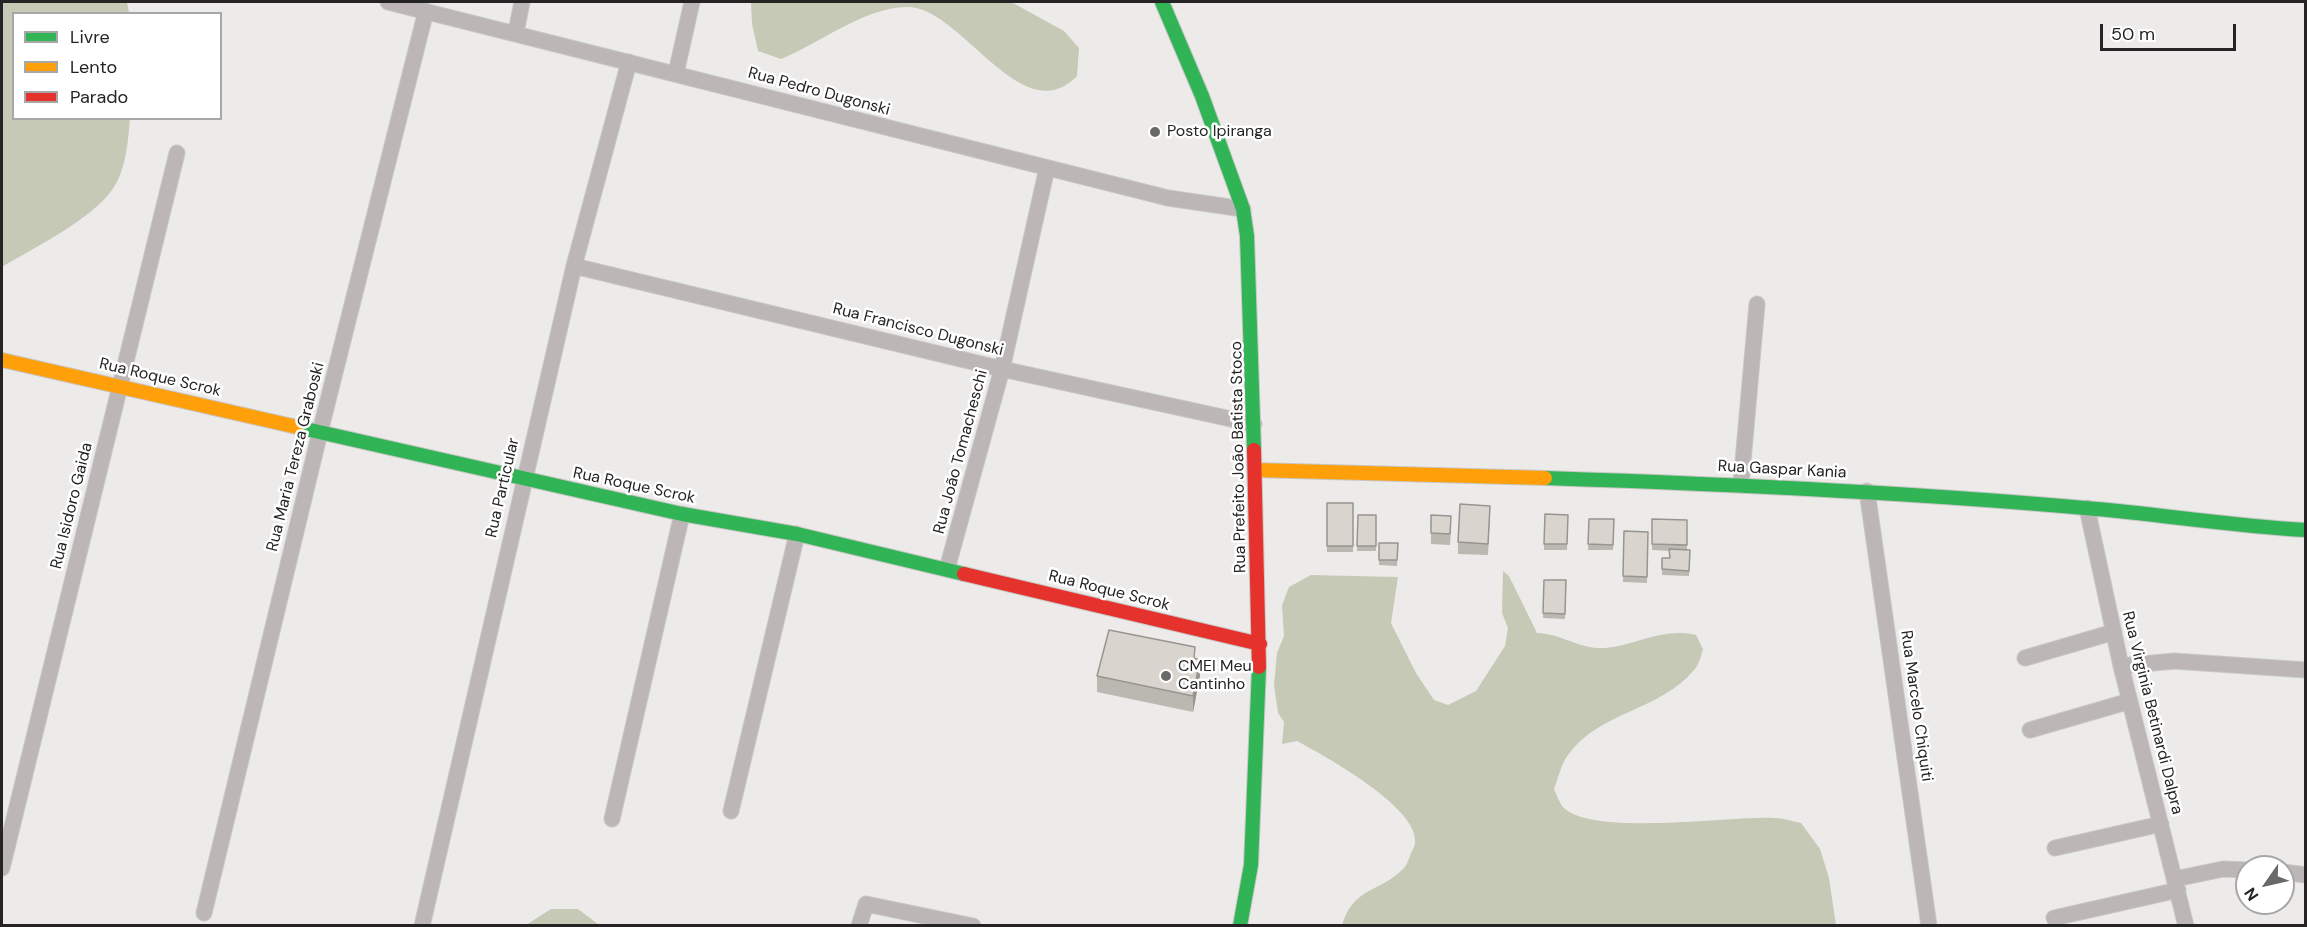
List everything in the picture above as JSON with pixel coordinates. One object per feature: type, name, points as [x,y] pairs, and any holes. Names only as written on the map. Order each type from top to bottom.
[{"type":"street","name":"Rua Pedro Dugonski","points":[[388,2],[426,11],[454,9],[516,32],[1047,168],[1168,198],[1243,209]]},
{"type":"street","points":[[516,32],[522,2]]},
{"type":"street","points":[[676,73],[692,2]]},
{"type":"street","name":"Rua Prefeito João Batista Stoco","points":[[1162,2],[1202,96],[1243,209],[1247,236],[1260,644],[1251,865],[1240,926]]},
{"type":"street","name":"Rua Maria Tereza Graboski","points":[[204,913],[320,432],[426,11]]},
{"type":"street","name":"Rua Particular","points":[[422,926],[574,266],[629,62]]},
{"type":"street","name":"Rua Isidoro Gaida","points":[[2,868],[177,153]]},
{"type":"street","name":"Rua João Tomacheschi","points":[[947,569],[1002,369],[1047,168]]},
{"type":"street","name":"Rua Francisco Dugonski","points":[[574,266],[1002,369],[1254,424]]},
{"type":"street","points":[[1741,484],[1757,304]]},
{"type":"street","name":"Rua Roque Scrok","points":[[2,360],[682,514],[797,534],[1260,644]]},
{"type":"street","name":"Rua Gaspar Kania","points":[[1255,470],[1741,484],[1867,491],[2087,508],[2233,526],[2306,530]]},
{"type":"street","name":"Rua Marcelo Chiquiti","points":[[1867,491],[1929,926]]},
{"type":"street","name":"Rua Virginia Betinardi Dalpra","points":[[2087,508],[2121,666],[2186,926]]},
{"type":"street","points":[[612,819],[682,514]]},
{"type":"street","points":[[731,811],[797,534]]},
{"type":"street","points":[[2025,658],[2114,632]]},
{"type":"street","points":[[2121,666],[2174,661],[2306,670]]},
{"type":"street","points":[[2030,730],[2130,701]]},
{"type":"street","points":[[2055,848],[2161,824]]},
{"type":"street","points":[[2054,918],[2176,885],[2223,869],[2235,870]]},
{"type":"street","points":[[859,926],[866,904],[973,926]]},
{"type":"green space","points":[[2,2],[127,2],[129,12],[12,12],[12,120],[130,120],[126,156],[117,182],[103,201],[61,233],[2,267]]},
{"type":"green space","points":[[751,2],[1011,2],[1064,31],[1079,48],[1077,76],[1056,89],[1035,89],[1013,79],[949,25],[928,12],[907,7],[874,13],[781,59],[758,51],[752,24]]},
{"type":"green space","points":[[1503,571],[1509,576],[1537,633],[1596,648],[1605,648],[1661,635],[1684,633],[1696,635],[1703,649],[1696,668],[1681,683],[1665,694],[1596,729],[1568,755],[1554,789],[1563,807],[1582,817],[1605,822],[1665,823],[1774,818],[1801,823],[1820,849],[1829,878],[1836,925],[1342,925],[1353,903],[1404,868],[1415,843],[1412,829],[1402,814],[1368,784],[1297,741],[1282,744],[1284,722],[1278,713],[1274,685],[1277,653],[1284,636],[1282,605],[1289,587],[1311,575],[1398,577],[1391,623],[1416,673],[1434,700],[1448,705],[1476,691],[1505,646],[1508,628],[1502,613]]},
{"type":"green space","points":[[551,909],[578,909],[599,925],[526,925]]},
{"type":"building","points":[[1327,503],[1353,503],[1353,546],[1327,546]]},
{"type":"building","points":[[1460,504],[1490,506],[1488,544],[1458,542]]},
{"type":"building","points":[[1545,514],[1568,515],[1567,544],[1544,544]]},
{"type":"building","points":[[1358,515],[1376,515],[1376,546],[1357,546]]},
{"type":"building","points":[[1431,515],[1451,516],[1450,534],[1431,533]]},
{"type":"building","points":[[1589,519],[1614,519],[1613,545],[1588,544]]},
{"type":"building","points":[[1652,519],[1687,520],[1687,545],[1652,544]]},
{"type":"building","points":[[1624,531],[1648,532],[1647,577],[1623,576]]},
{"type":"building","points":[[1379,543],[1398,543],[1397,560],[1379,560]]},
{"type":"building","points":[[1669,549],[1690,550],[1689,571],[1662,569],[1662,558],[1670,558]]},
{"type":"building","points":[[1544,580],[1566,580],[1565,614],[1543,613]]},
{"type":"building","points":[[1109,630],[1195,647],[1194,658],[1200,660],[1193,696],[1097,676]]},
{"type":"traffic: fast","points":[[1162,2],[1202,96],[1243,209],[1247,236],[1254,450]]},
{"type":"traffic: fast","points":[[297,427],[682,514],[797,534],[964,574]]},
{"type":"traffic: fast","points":[[1545,478],[1950,497],[2306,530]]},
{"type":"traffic: fast","points":[[1240,926],[1251,865],[1259,667]]},
{"type":"traffic: slow","points":[[2,360],[297,427]]},
{"type":"traffic: slow","points":[[1255,470],[1545,478]]},
{"type":"traffic: jam","points":[[1254,450],[1259,667]]},
{"type":"traffic: jam","points":[[964,574],[1260,644]]},
{"type":"place","name":"Posto Ipiranga","points":[[1155,132]]},
{"type":"place","name":"CMEI Meu Cantinho","points":[[1166,676]]}]
